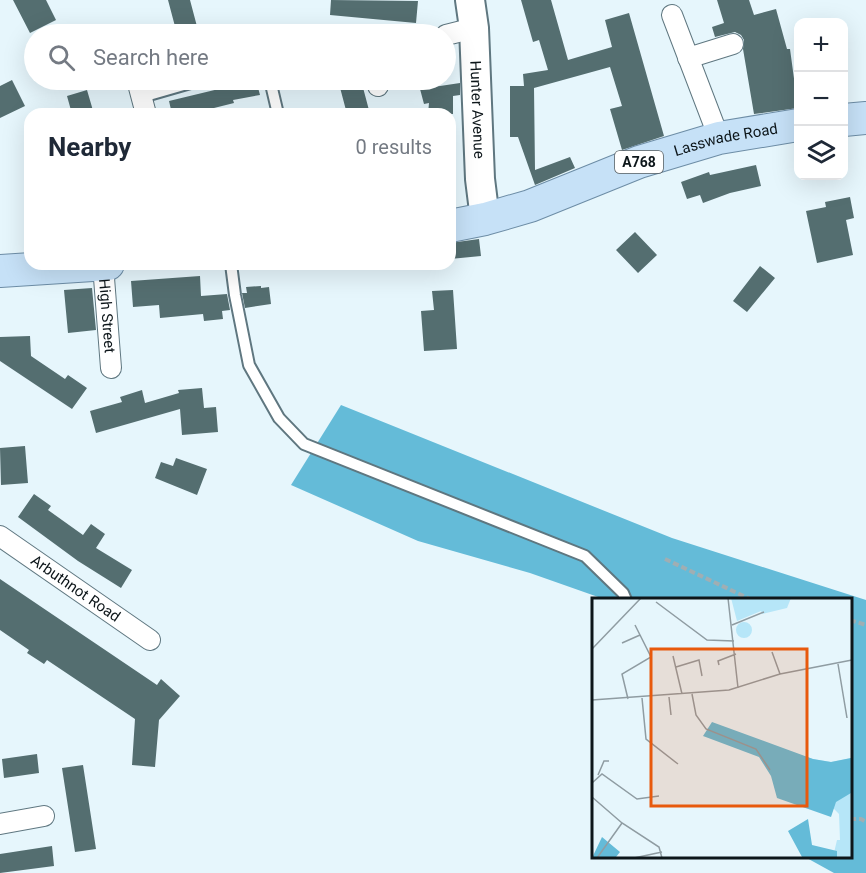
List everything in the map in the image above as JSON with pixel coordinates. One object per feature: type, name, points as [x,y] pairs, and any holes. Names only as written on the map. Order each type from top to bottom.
[{"type":"main road","points":[[848,120],[866,118]]},
{"type":"main road","name":"Lasswade Road","points":[[485,219],[530,206],[639,162],[719,138],[794,126]]},
{"type":"main road","name":"A768","points":[[456,225],[485,219]]},
{"type":"main road","name":"High Street","points":[[0,271],[24,270]]},
{"type":"street","name":"Hunter Avenue","points":[[470,0],[474,28],[480,178],[485,219]]},
{"type":"street","points":[[672,15],[719,138]]},
{"type":"street","points":[[456,32],[474,28]]},
{"type":"street","points":[[688,58],[733,44]]},
{"type":"street","name":"High Street","points":[[103,270],[111,368]]},
{"type":"street","name":"Arbuthnot Road","points":[[0,536],[150,640]]},
{"type":"street","points":[[0,824],[44,816]]},
{"type":"lane","points":[[142,97],[166,90]]},
{"type":"lane","points":[[272,90],[277,108]]},
{"type":"lane","points":[[232,270],[249,365],[279,418],[304,444],[585,556],[623,593],[625,598]]},
{"type":"path","points":[[665,559],[748,598]]},
{"type":"path","points":[[851,621],[866,625]]},
{"type":"path","points":[[851,819],[861,819],[866,822]]},
{"type":"shaded area","points":[[341,405],[672,538],[866,600],[866,873],[834,873],[807,858],[851,858],[851,598],[601,598],[530,573],[418,541],[291,485]]},
{"type":"building","points":[[13,0],[46,0],[56,20],[48,24],[25,24]]},
{"type":"building","points":[[168,0],[190,0],[196,24],[174,24]]},
{"type":"building","points":[[331,0],[418,1],[416,23],[330,15]]},
{"type":"building","points":[[521,0],[551,0],[568,60],[612,47],[605,20],[629,13],[664,136],[622,150],[610,109],[622,106],[610,67],[534,88],[535,170],[570,157],[575,168],[535,185],[518,137],[510,137],[510,86],[524,86],[523,74],[548,70],[539,40],[533,42]]},
{"type":"building","points":[[717,0],[749,0],[754,15],[776,9],[787,49],[790,49],[794,78],[794,109],[754,114],[743,49],[744,40],[735,32],[715,37],[712,27],[724,23]]},
{"type":"building","points":[[12,80],[25,106],[0,118],[0,86]]},
{"type":"building","points":[[460,83],[460,95],[453,96],[453,108],[429,108],[429,103],[424,104],[420,90],[456,90],[456,84]]},
{"type":"building","points":[[87,90],[92,108],[70,108],[67,96]]},
{"type":"building","points":[[215,90],[259,90],[260,95],[233,100],[234,103],[214,108],[171,108],[169,101]]},
{"type":"building","points":[[341,90],[364,90],[368,108],[345,108]]},
{"type":"building","points":[[756,165],[761,186],[730,193],[703,203],[700,195],[687,199],[681,182],[709,172],[710,175]]},
{"type":"building","points":[[850,197],[854,218],[846,220],[853,255],[817,263],[806,211],[826,207],[825,202]]},
{"type":"building","points":[[635,232],[657,255],[638,273],[616,250]]},
{"type":"building","points":[[479,239],[481,256],[456,258],[456,242]]},
{"type":"building","points":[[760,266],[775,278],[747,312],[733,301]]},
{"type":"building","points":[[200,276],[201,296],[227,294],[230,310],[222,311],[223,319],[204,321],[203,314],[160,318],[159,305],[133,307],[131,281]]},
{"type":"building","points":[[261,286],[261,288],[269,287],[271,304],[245,308],[242,293],[247,293],[246,287]]},
{"type":"building","points":[[92,288],[96,330],[68,333],[64,290]]},
{"type":"building","points":[[453,290],[457,349],[424,351],[421,311],[434,310],[432,291]]},
{"type":"building","points":[[30,336],[31,356],[65,379],[68,375],[87,388],[72,409],[0,361],[0,337]]},
{"type":"building","points":[[202,388],[204,408],[216,407],[218,432],[182,435],[180,409],[96,433],[90,411],[122,402],[120,397],[142,390],[145,403],[179,393],[178,390]]},
{"type":"building","points":[[25,446],[28,483],[1,485],[0,448]]},
{"type":"building","points":[[176,458],[207,469],[197,495],[155,478],[161,462],[173,466]]},
{"type":"building","points":[[34,494],[51,506],[48,510],[83,535],[91,524],[105,534],[96,548],[132,570],[121,588],[78,561],[18,517]]},
{"type":"building","points":[[0,579],[157,685],[161,679],[180,696],[159,720],[155,767],[132,765],[135,719],[47,660],[44,664],[27,653],[29,650],[0,630]]},
{"type":"building","points":[[37,754],[39,773],[4,778],[2,759]]},
{"type":"building","points":[[83,765],[96,849],[75,852],[62,768]]},
{"type":"building","points":[[52,846],[54,866],[0,873],[0,854]]}]
